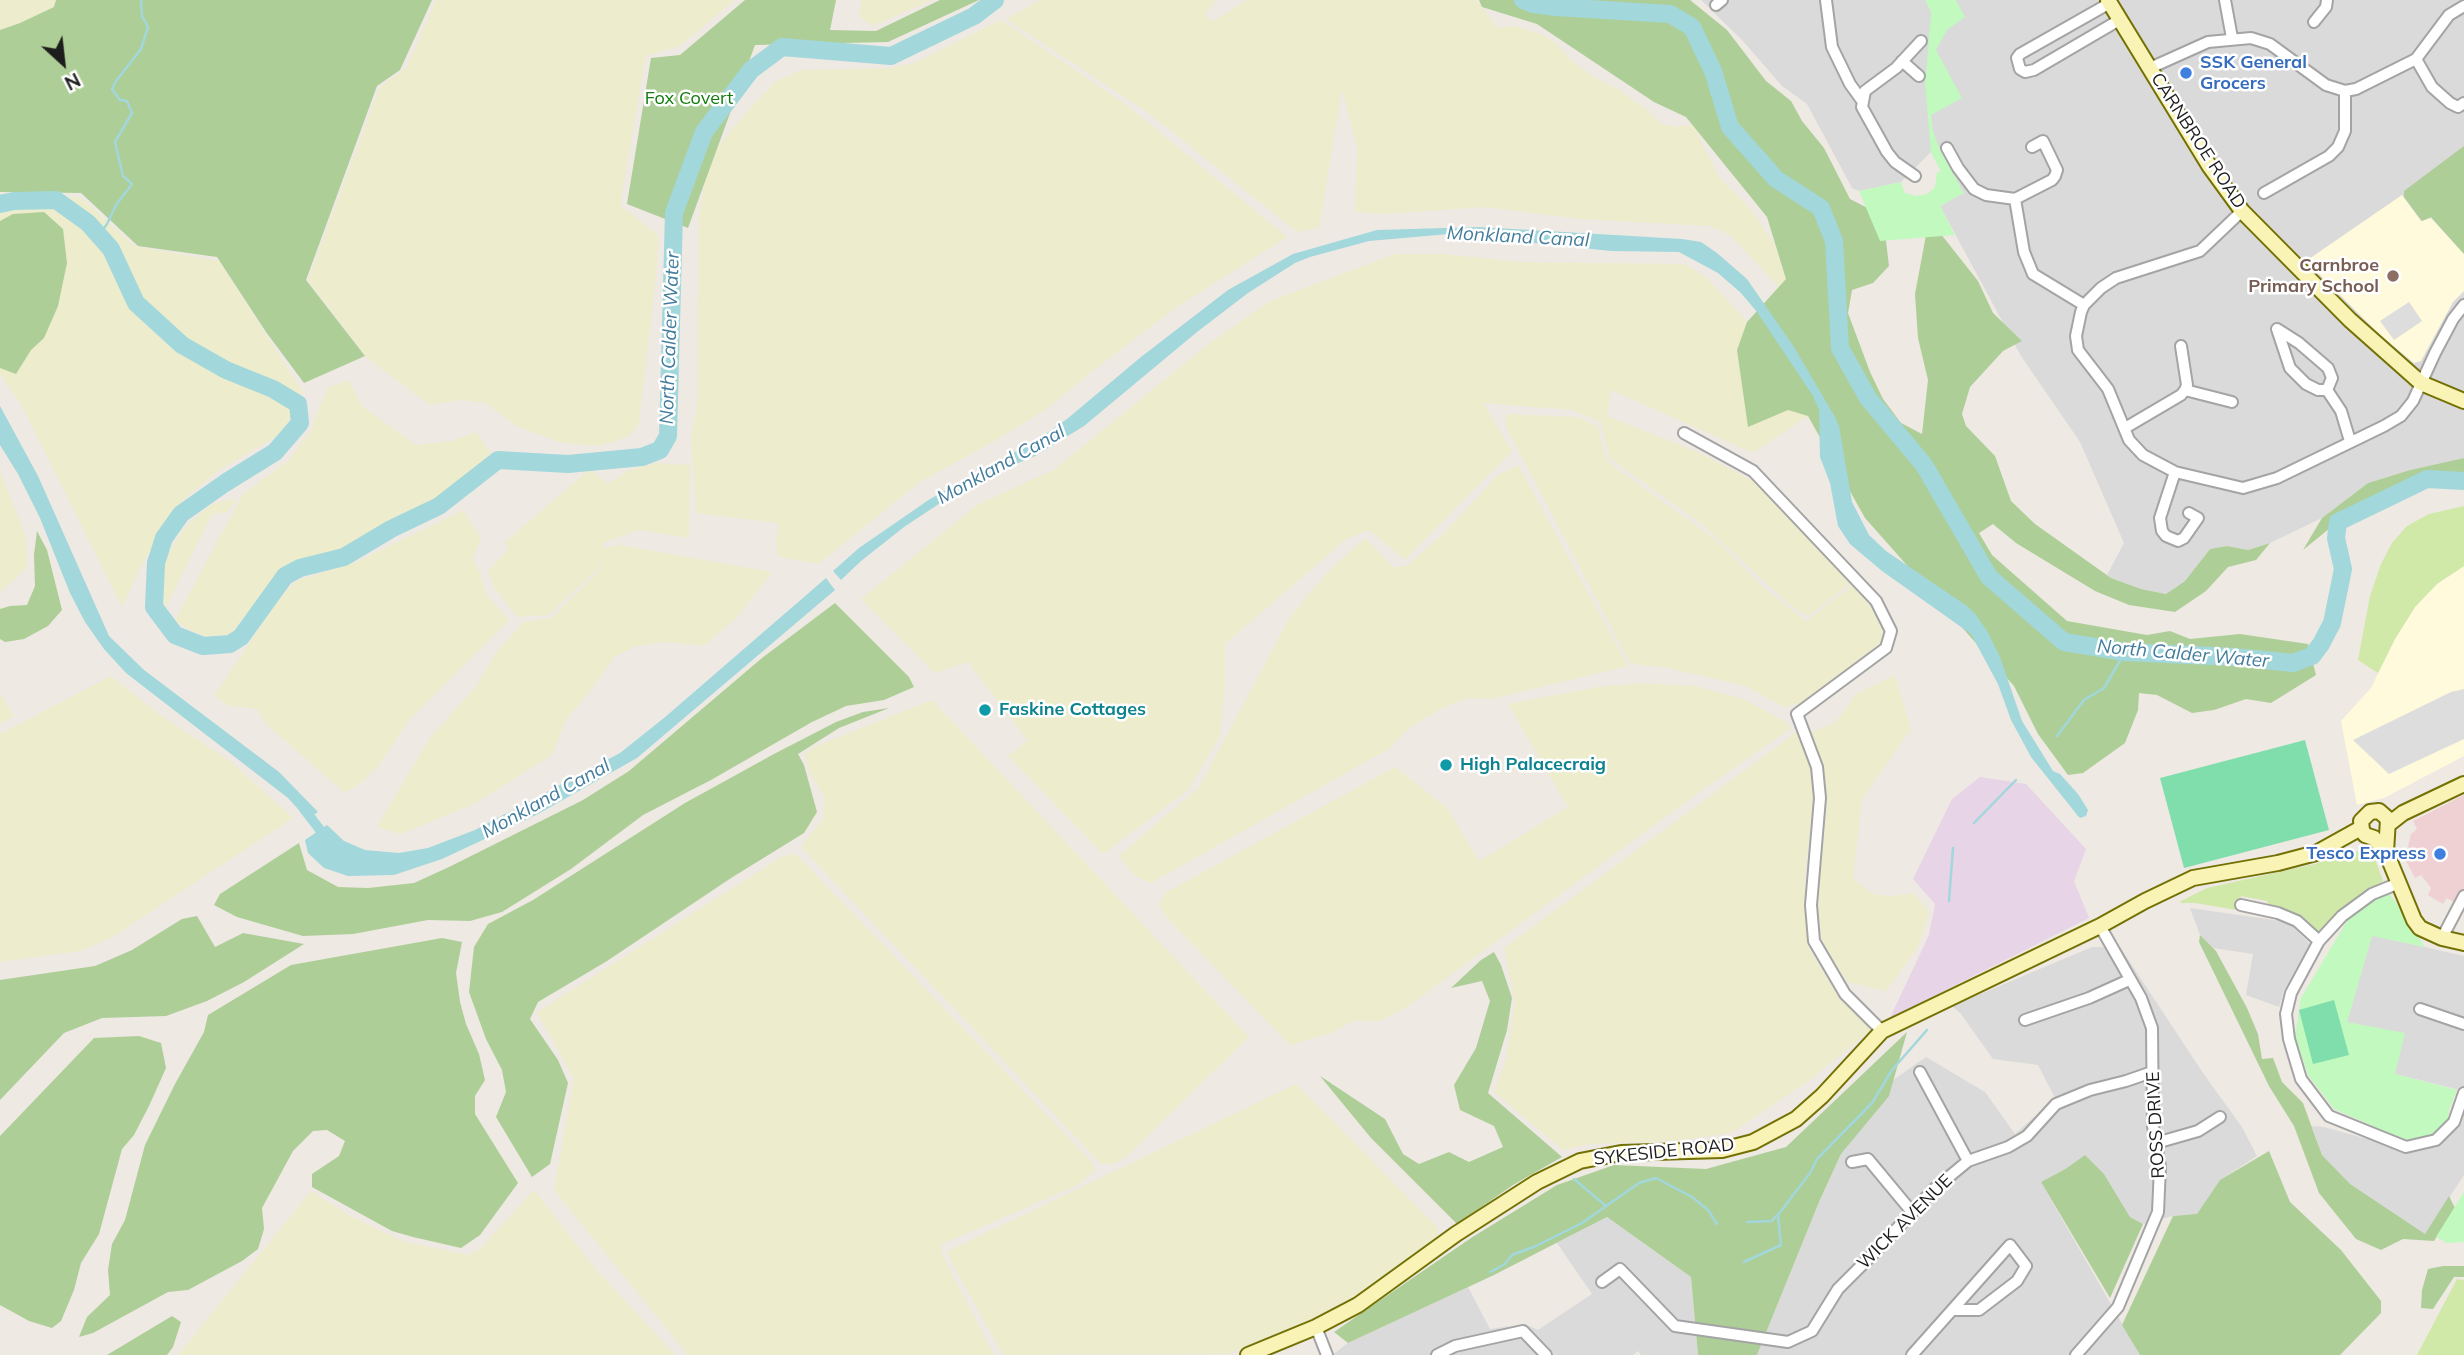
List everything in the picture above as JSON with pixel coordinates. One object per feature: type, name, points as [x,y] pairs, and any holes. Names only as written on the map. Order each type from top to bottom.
[{"type":"street","points":[[1826,0],[1832,47],[1850,84],[1863,102]]},
{"type":"street","points":[[2225,0],[2232,38]]},
{"type":"street","points":[[2314,22],[2326,7],[2327,0]]},
{"type":"street","points":[[2109,1],[2020,54],[2017,58],[2020,69],[2025,72],[2034,70],[2121,19]]},
{"type":"street","name":"CARNBROE ROAD","points":[[2109,1],[2215,174],[2242,211],[2350,320],[2421,383],[2464,401]]},
{"type":"street","points":[[2150,68],[2208,42],[2232,38],[2260,39],[2326,85],[2345,91],[2356,89],[2416,59],[2449,15],[2464,6]]},
{"type":"street","points":[[1915,176],[1895,162],[1887,152],[1862,107],[1865,91],[1902,61],[1921,41]]},
{"type":"street","points":[[2416,59],[2432,87],[2450,103],[2458,107],[2464,103]]},
{"type":"street","points":[[1902,61],[1919,76]]},
{"type":"street","points":[[2264,192],[2329,156],[2338,147],[2345,131],[2345,91]]},
{"type":"street","points":[[1947,148],[1974,189],[1986,195],[2015,200],[2052,180],[2057,170],[2043,141],[2032,147]]},
{"type":"street","points":[[2015,200],[2024,252],[2033,274],[2084,305]]},
{"type":"street","points":[[2242,211],[2200,251],[2116,278],[2101,288],[2084,305],[2076,336],[2078,349],[2108,389],[2135,449],[2175,472],[2244,488],[2277,478],[2401,416],[2413,401],[2453,318],[2464,305]]},
{"type":"street","points":[[2277,329],[2299,343],[2328,368],[2332,378],[2327,390],[2318,390],[2306,384],[2290,368],[2277,329]]},
{"type":"street","points":[[2125,428],[2185,390],[2187,385],[2182,346]]},
{"type":"street","points":[[2185,390],[2232,402]]},
{"type":"street","points":[[2327,390],[2340,411],[2350,441]]},
{"type":"street","points":[[1684,433],[1753,471],[1876,601],[1891,631],[1886,648],[1797,714],[1817,767],[1820,798],[1811,905],[1814,941],[1845,994],[1882,1031]]},
{"type":"street","points":[[2175,472],[2160,518],[2162,531],[2166,536],[2178,541],[2184,538],[2198,518],[2189,513]]},
{"type":"street","points":[[2464,784],[2403,813],[2377,829],[2414,920],[2420,928],[2442,938],[2464,943]]},
{"type":"street","name":"SYKESIDE ROAD","points":[[1248,1355],[1317,1327],[1358,1305],[1456,1234],[1537,1182],[1580,1161],[1621,1153],[1722,1150],[1753,1142],[1796,1119],[1822,1096],[1882,1031],[2193,878],[2278,863],[2316,853],[2345,839],[2377,829]]},
{"type":"street","points":[[2399,883],[2372,894],[2342,916],[2319,941],[2291,993],[2286,1014],[2289,1039],[2301,1080],[2329,1116],[2406,1147],[2436,1140],[2454,1122],[2464,1093]]},
{"type":"street","points":[[2442,938],[2464,896]]},
{"type":"street","points":[[2241,905],[2278,913],[2297,921],[2319,941]]},
{"type":"street","name":"ROSS DRIVE","points":[[2076,1355],[2118,1307],[2158,1212],[2160,1167],[2153,1126],[2152,1028],[2141,998],[2100,926]]},
{"type":"street","points":[[2025,1020],[2090,999],[2129,980]]},
{"type":"street","points":[[2420,1009],[2464,1024]]},
{"type":"street","points":[[1920,1072],[1968,1161]]},
{"type":"street","name":"WICK AVENUE","points":[[1602,1282],[1620,1269],[1675,1326],[1788,1342],[1812,1331],[1838,1289],[1933,1189],[1968,1161],[2008,1147],[2026,1136],[2056,1104],[2090,1090],[2152,1072]]},
{"type":"street","points":[[2156,1143],[2198,1131],[2220,1116]]},
{"type":"street","points":[[1852,1162],[1868,1159],[1912,1212]]},
{"type":"street","points":[[1912,1355],[2010,1245],[2026,1266],[2017,1281],[1979,1310],[1953,1310]]},
{"type":"street","points":[[1317,1327],[1327,1355]]},
{"type":"street","points":[[1440,1354],[1455,1346],[1523,1331],[1546,1355]]},
{"type":"shaded area","points":[[1701,0],[2464,0],[2464,458],[2368,483],[2322,518],[2270,543],[2248,550],[2227,546],[2210,549],[2185,581],[2166,594],[2141,589],[2111,578],[2107,575],[2124,543],[2080,442],[2021,356],[1940,206],[1963,193],[1939,148],[1931,152],[1901,182],[1859,191],[1852,188],[1807,104],[1782,86],[1743,41]]},
{"type":"shaded area","name":"Carnbroe Primary School","points":[[2402,195],[2421,221],[2431,218],[2464,254],[2464,291],[2453,302],[2421,361],[2414,363],[2381,336],[2306,261]]},
{"type":"shaded area","points":[[2409,302],[2422,321],[2394,340],[2380,321]]},
{"type":"shaded area","points":[[2464,566],[2464,756],[2384,798],[2357,805],[2341,721],[2371,688],[2395,639],[2415,607],[2437,584]]},
{"type":"shaded area","points":[[2464,689],[2464,739],[2389,774],[2353,740],[2451,692]]},
{"type":"shaded area","points":[[1980,777],[2026,784],[2086,849],[2074,881],[2089,918],[1890,1018],[1929,935],[1935,904],[1913,879],[1952,799]]},
{"type":"shaded area","points":[[2464,795],[2464,888],[2455,903],[2447,898],[2443,904],[2428,895],[2431,888],[2421,875],[2415,878],[2403,855],[2410,852],[2408,846],[2411,834],[2417,829],[2413,821]]},
{"type":"shaded area","points":[[2190,908],[2288,922],[2310,944],[2284,990],[2279,1007],[2246,995],[2253,954],[2213,948],[2200,935]]},
{"type":"shaded area","points":[[2372,935],[2464,956],[2464,1091],[2395,1074],[2347,1022]]},
{"type":"shaded area","points":[[2092,947],[2120,947],[2242,1127],[2257,1156],[2220,1180],[2197,1215],[2173,1216],[2143,1224],[2130,1217],[2104,1174],[2067,1168],[2041,1182],[2140,1355],[1757,1355],[1841,1154],[1888,1096],[1893,1080],[1926,1057],[1985,1092],[2015,1134],[2055,1098],[2038,1065],[1993,1059],[1961,1014],[1952,1006]]},
{"type":"shaded area","points":[[2464,1103],[2464,1175],[2425,1235],[2350,1185],[2322,1155],[2312,1126],[2407,1150],[2428,1149],[2441,1140]]},
{"type":"shaded area","points":[[1607,1217],[1691,1277],[1698,1355],[1641,1355],[1638,1351],[1633,1355],[1332,1355],[1348,1343],[1468,1287],[1490,1329],[1525,1324],[1538,1330],[1592,1294],[1557,1243]]},
{"type":"green space","points":[[0,0],[56,0],[54,7],[0,30]]},
{"type":"green space","points":[[56,0],[432,0],[400,70],[377,86],[306,280],[365,356],[304,383],[266,332],[217,257],[138,246],[81,193],[0,192],[0,30],[54,7]]},
{"type":"green space","points":[[436,0],[735,0],[680,46],[646,56],[620,205],[658,235],[657,267],[639,424],[628,437],[600,446],[562,443],[516,426],[486,403],[461,400],[430,405],[367,358],[308,280],[380,87],[407,67]]},
{"type":"green space","name":"Fox Covert","points":[[745,0],[836,0],[830,30],[876,31],[940,0],[979,0],[888,42],[755,45],[688,228],[627,204],[651,58],[680,55]]},
{"type":"green space","points":[[862,0],[932,0],[874,26],[859,17]]},
{"type":"green space","points":[[1040,0],[1216,0],[1204,16],[1213,21],[1247,0],[1476,0],[1498,28],[1515,26],[1555,42],[1573,62],[1645,108],[1660,123],[1674,127],[1693,125],[1719,177],[1753,212],[1784,259],[1788,274],[1782,290],[1730,235],[1710,226],[1580,219],[1485,207],[1382,214],[1355,212],[1357,148],[1342,89],[1319,228],[1297,232],[1150,114],[1006,19]]},
{"type":"green space","points":[[1479,0],[1690,0],[1727,30],[1766,81],[1791,101],[1802,121],[1824,148],[1850,199],[1883,216],[1889,266],[1873,283],[1852,290],[1848,313],[1883,399],[1901,423],[1922,434],[1928,380],[1918,338],[1915,294],[1929,219],[1978,281],[1993,313],[2022,341],[2003,351],[1970,387],[1962,414],[1966,426],[1995,456],[2011,501],[2035,524],[2111,578],[2141,589],[2166,594],[2185,581],[2210,549],[2227,546],[2248,550],[2270,543],[2256,560],[2228,567],[2206,591],[2175,612],[2129,605],[2095,591],[2016,543],[1993,524],[1979,533],[1992,555],[2067,621],[2147,635],[2170,631],[2190,639],[2240,634],[2308,644],[2316,675],[2271,703],[2246,699],[2214,710],[2192,713],[2157,695],[2139,693],[2138,710],[2125,743],[2083,773],[2068,775],[2038,734],[2014,686],[1865,518],[1808,416],[1788,410],[1748,427],[1737,350],[1747,322],[1786,279],[1767,217],[1686,117],[1654,102],[1537,24],[1482,7]]},
{"type":"green space","points":[[1925,0],[1956,0],[1965,17],[1947,30],[1936,50],[1962,98],[1931,115],[1939,148],[1964,193],[1940,206],[1955,235],[1880,241],[1859,191],[1901,182],[1905,193],[1916,196],[1927,194],[1935,187],[1937,172],[1941,172],[1931,152],[1925,84],[1931,12]]},
{"type":"green space","points":[[1001,20],[1128,106],[1287,237],[1177,307],[1048,408],[920,482],[818,564],[779,557],[776,545],[778,523],[696,513],[691,439],[697,407],[699,217],[709,158],[776,81],[802,70],[890,68],[914,63]]},
{"type":"green space","points":[[2464,146],[2464,254],[2431,217],[2422,221],[2404,197],[2404,191]]},
{"type":"green space","points":[[0,195],[80,197],[134,246],[219,261],[302,391],[293,415],[279,435],[219,470],[183,500],[142,564],[122,607],[22,406],[0,374]]},
{"type":"green space","points":[[44,212],[63,229],[67,263],[58,306],[44,338],[31,350],[16,374],[0,368],[0,221],[13,214]]},
{"type":"green space","points":[[1395,254],[1443,254],[1520,262],[1685,264],[1707,278],[1759,335],[1811,414],[1753,453],[1611,390],[1607,416],[1700,453],[1755,482],[1852,582],[1808,616],[1791,606],[1703,525],[1609,458],[1601,423],[1573,410],[1483,403],[1512,451],[1405,560],[1369,530],[1345,540],[1225,644],[1225,686],[1220,737],[1188,790],[1103,854],[1008,756],[1028,741],[968,662],[935,673],[861,599],[977,505],[1055,469],[1211,342],[1270,301]]},
{"type":"green space","points":[[348,380],[362,406],[416,445],[452,441],[476,432],[491,453],[469,474],[434,500],[333,553],[289,569],[272,581],[230,635],[204,636],[174,622],[243,494],[289,460],[310,432],[328,388]]},
{"type":"green space","points":[[1507,414],[1577,417],[1598,426],[1603,451],[1609,463],[1716,540],[1764,588],[1806,621],[1854,584],[1883,630],[1881,646],[1809,701],[1784,707],[1745,686],[1629,661],[1505,425]]},
{"type":"green space","points":[[2464,458],[2464,476],[2443,474],[2385,495],[2351,511],[2303,550],[2322,518],[2368,483]]},
{"type":"green space","points":[[656,463],[690,465],[689,538],[639,530],[603,543],[602,548],[620,545],[772,572],[737,617],[704,646],[666,642],[636,646],[614,657],[566,720],[552,755],[474,804],[401,834],[377,827],[429,739],[477,685],[495,654],[523,622],[551,618],[597,573],[600,557],[595,572],[548,615],[518,617],[494,588],[488,571],[509,549],[504,543],[590,469],[608,484],[627,471]]},
{"type":"green space","points":[[1518,465],[1628,666],[1492,699],[1467,698],[1439,710],[1409,728],[1389,749],[1151,883],[1135,876],[1119,856],[1199,787],[1291,615],[1329,571],[1365,538],[1393,567],[1407,566],[1445,532],[1498,475]]},
{"type":"green space","points":[[0,471],[26,537],[27,568],[0,592]]},
{"type":"green space","points":[[237,498],[228,512],[212,514],[165,609],[159,571],[183,529],[212,504]]},
{"type":"green space","points":[[2464,506],[2464,566],[2437,584],[2415,607],[2378,673],[2358,660],[2370,596],[2381,564],[2392,543],[2407,526],[2429,514]]},
{"type":"green space","points":[[463,510],[481,538],[473,559],[486,594],[509,620],[408,721],[380,764],[362,782],[345,793],[266,724],[257,709],[229,706],[214,696],[279,599],[296,581],[359,561]]},
{"type":"green space","points":[[37,531],[47,550],[62,610],[48,626],[24,639],[5,642],[0,639],[0,609],[27,605],[35,586],[34,555]]},
{"type":"green space","points":[[835,603],[909,677],[914,687],[884,700],[846,706],[812,722],[711,780],[643,815],[571,869],[502,912],[470,921],[428,920],[353,934],[303,936],[237,917],[214,905],[220,894],[299,843],[307,870],[338,887],[368,888],[414,883],[449,867],[583,800],[629,771],[762,658]]},
{"type":"green space","points":[[1895,675],[1911,729],[1862,799],[1853,878],[1872,894],[1893,896],[1914,893],[1929,912],[1919,945],[1886,991],[1847,982],[1823,945],[1817,906],[1827,803],[1810,733],[1836,722],[1856,694]]},
{"type":"green space","points":[[111,676],[160,715],[231,762],[293,818],[111,938],[80,951],[0,962],[0,734]]},
{"type":"green space","points":[[1644,683],[1695,686],[1743,699],[1786,722],[1791,728],[1407,1007],[1380,1021],[1353,1021],[1331,1033],[1290,1045],[1165,916],[1159,904],[1165,893],[1395,767],[1447,808],[1479,861],[1568,807],[1508,704],[1598,687]]},
{"type":"green space","points":[[0,693],[14,716],[0,724]]},
{"type":"green space","points":[[932,700],[1249,1037],[1126,1157],[1114,1164],[1101,1164],[801,847],[824,817],[824,796],[810,773],[805,754],[814,747]]},
{"type":"green space","points":[[889,708],[839,728],[798,754],[804,765],[817,812],[804,833],[607,961],[538,1002],[530,1019],[558,1060],[568,1083],[550,1164],[532,1177],[496,1117],[506,1092],[502,1070],[486,1039],[469,992],[474,947],[488,924],[533,900],[685,803],[774,754],[836,722],[863,712]]},
{"type":"green space","points":[[1798,731],[1812,770],[1813,800],[1804,885],[1809,949],[1842,1001],[1872,1029],[1810,1080],[1731,1133],[1676,1141],[1590,1144],[1563,1150],[1494,1092],[1506,1059],[1515,1003],[1504,948]]},
{"type":"green space","points":[[2305,740],[2329,830],[2184,868],[2160,778]]},
{"type":"green space","points":[[2365,850],[2375,859],[2383,881],[2340,914],[2323,933],[2317,934],[2296,914],[2269,907],[2267,901],[2241,896],[2237,910],[2180,903],[2207,888]]},
{"type":"green space","points":[[796,854],[1091,1161],[1095,1170],[1078,1185],[940,1245],[942,1254],[994,1355],[688,1355],[554,1190],[574,1079],[537,1012],[783,856]]},
{"type":"green space","points":[[2390,894],[2425,947],[2372,936],[2347,1022],[2405,1033],[2395,1074],[2457,1090],[2449,1110],[2448,1121],[2434,1134],[2407,1141],[2334,1109],[2308,1075],[2295,1036],[2301,998],[2347,921],[2377,897]]},
{"type":"green space","points":[[197,916],[215,947],[243,933],[304,944],[244,982],[207,1001],[166,1016],[102,1018],[64,1033],[0,1100],[0,980],[95,966],[132,950],[182,919]]},
{"type":"green space","points":[[2200,935],[2216,951],[2247,1008],[2258,1034],[2262,1059],[2273,1058],[2282,1082],[2303,1103],[2322,1155],[2350,1184],[2425,1234],[2449,1196],[2455,1208],[2434,1241],[2403,1239],[2381,1250],[2356,1239],[2319,1193],[2294,1126],[2269,1086],[2199,942]]},
{"type":"green space","points":[[442,938],[462,942],[456,973],[460,1002],[479,1054],[485,1080],[475,1096],[475,1114],[518,1183],[480,1235],[461,1248],[392,1231],[312,1187],[312,1174],[339,1156],[345,1141],[327,1130],[313,1131],[293,1151],[262,1208],[264,1229],[258,1249],[242,1261],[188,1290],[168,1292],[93,1333],[79,1337],[87,1317],[110,1295],[108,1270],[112,1244],[125,1220],[145,1145],[204,1032],[208,1015],[291,965]]},
{"type":"green space","points":[[1494,952],[1512,998],[1507,1030],[1488,1093],[1562,1157],[1513,1185],[1457,1224],[1371,1138],[1320,1076],[1385,1119],[1403,1154],[1419,1164],[1449,1152],[1469,1162],[1503,1147],[1494,1126],[1460,1110],[1454,1085],[1476,1048],[1490,1001],[1482,981],[1451,988],[1481,960]]},
{"type":"green space","points":[[2334,1000],[2349,1055],[2313,1064],[2299,1010]]},
{"type":"green space","points":[[1907,1032],[1889,1096],[1841,1154],[1757,1355],[1698,1355],[1691,1277],[1607,1217],[1494,1275],[1348,1343],[1334,1332],[1471,1238],[1557,1185],[1614,1165],[1706,1169],[1786,1147]]},
{"type":"green space","points":[[139,1036],[161,1043],[166,1068],[134,1135],[122,1149],[99,1234],[81,1263],[74,1290],[61,1321],[52,1328],[29,1321],[0,1305],[0,1136],[94,1038]]},
{"type":"green space","points":[[1296,1084],[1438,1228],[1437,1240],[1345,1306],[1229,1354],[1003,1355],[946,1252]]},
{"type":"green space","points":[[2269,1151],[2290,1202],[2341,1250],[2381,1301],[2381,1313],[2340,1355],[2140,1355],[2122,1325],[2173,1216],[2197,1214],[2220,1180]]},
{"type":"green space","points":[[2085,1155],[2104,1174],[2130,1217],[2143,1224],[2110,1298],[2041,1182]]},
{"type":"green space","points":[[534,1190],[594,1267],[675,1355],[178,1355],[311,1191],[350,1216],[405,1242],[468,1255],[480,1249]]},
{"type":"green space","points":[[2464,1192],[2464,1242],[2447,1243],[2436,1237]]},
{"type":"green space","points":[[2464,1266],[2464,1277],[2454,1277],[2433,1309],[2421,1308],[2422,1290],[2428,1269]]},
{"type":"green space","points":[[2457,1279],[2464,1280],[2464,1355],[2417,1355]]},
{"type":"green space","points":[[172,1316],[181,1322],[173,1347],[167,1355],[107,1355]]},
{"type":"water","points":[[1479,227],[1701,242],[1747,279],[1794,347],[1835,417],[1839,426],[1852,502],[1869,535],[1886,551],[1967,606],[1976,615],[2000,657],[2022,721],[2053,771],[2060,774],[2078,794],[2088,810],[2086,816],[2078,816],[2031,757],[2011,720],[1998,684],[1971,634],[1882,571],[1850,544],[1838,526],[1830,483],[1820,457],[1819,410],[1813,396],[1757,312],[1741,293],[1718,273],[1679,252],[1611,251],[1449,234],[1369,241],[1310,257],[1295,263],[1248,293],[1084,426],[1035,456],[972,482],[904,527],[841,580],[833,571],[859,548],[930,499],[1040,438],[1228,290],[1293,254],[1377,230]]},
{"type":"water","points":[[0,406],[38,476],[109,636],[144,670],[279,772],[318,812],[307,819],[288,798],[126,673],[104,649],[85,622],[70,593],[40,518],[0,445]]},
{"type":"water","points":[[826,578],[835,590],[637,758],[538,814],[442,859],[394,875],[348,876],[324,868],[308,853],[305,840],[327,825],[344,841],[365,850],[399,853],[428,848],[475,830],[620,753]]},
{"type":"waterway","points":[[99,235],[132,184],[123,176],[115,142],[132,113],[127,101],[120,100],[112,89],[141,49],[148,27],[142,16],[141,0]]},
{"type":"waterway","name":"North Calder Water","points":[[0,204],[56,200],[88,223],[111,249],[136,303],[182,345],[226,370],[273,389],[298,404],[300,423],[275,452],[181,514],[164,538],[156,563],[154,607],[175,635],[203,646],[230,644],[241,637],[285,576],[300,568],[344,557],[391,529],[439,506],[498,460],[568,464],[642,457],[660,450],[668,436],[674,213],[704,132],[751,70],[782,47],[891,56],[974,16],[995,0]]},
{"type":"waterway","name":"North Calder Water","points":[[1523,0],[1556,7],[1670,14],[1692,27],[1713,71],[1730,127],[1776,179],[1821,208],[1834,241],[1840,348],[1868,398],[1924,465],[1989,577],[2064,642],[2125,652],[2234,657],[2293,663],[2312,656],[2332,623],[2343,569],[2336,538],[2338,522],[2427,479],[2464,481]]},
{"type":"waterway","points":[[2057,736],[2084,700],[2104,688],[2125,652]]},
{"type":"waterway","points":[[1974,823],[2016,780]]},
{"type":"waterway","name":"Monkland Canal","points":[[304,809],[327,839]]},
{"type":"waterway","points":[[1949,901],[1953,848]]},
{"type":"waterway","points":[[1744,1262],[1781,1245],[1778,1215],[1810,1173],[1817,1159],[1872,1103],[1892,1070],[1927,1030]]},
{"type":"waterway","points":[[1490,1272],[1505,1264],[1512,1255],[1582,1223],[1639,1183],[1656,1178],[1692,1197],[1708,1210],[1717,1224]]},
{"type":"waterway","points":[[1574,1179],[1606,1206]]},
{"type":"waterway","points":[[1747,1222],[1772,1221],[1776,1216]]},
{"type":"place","name":"SSK General Grocers","points":[[2186,73]]},
{"type":"place","name":"Carnbroe Primary School","points":[[2393,276]]},
{"type":"place","name":"Faskine Cottages","points":[[985,710]]},
{"type":"place","name":"High Palacecraig","points":[[1446,765]]},
{"type":"place","name":"Tesco Express","points":[[2440,854]]}]
